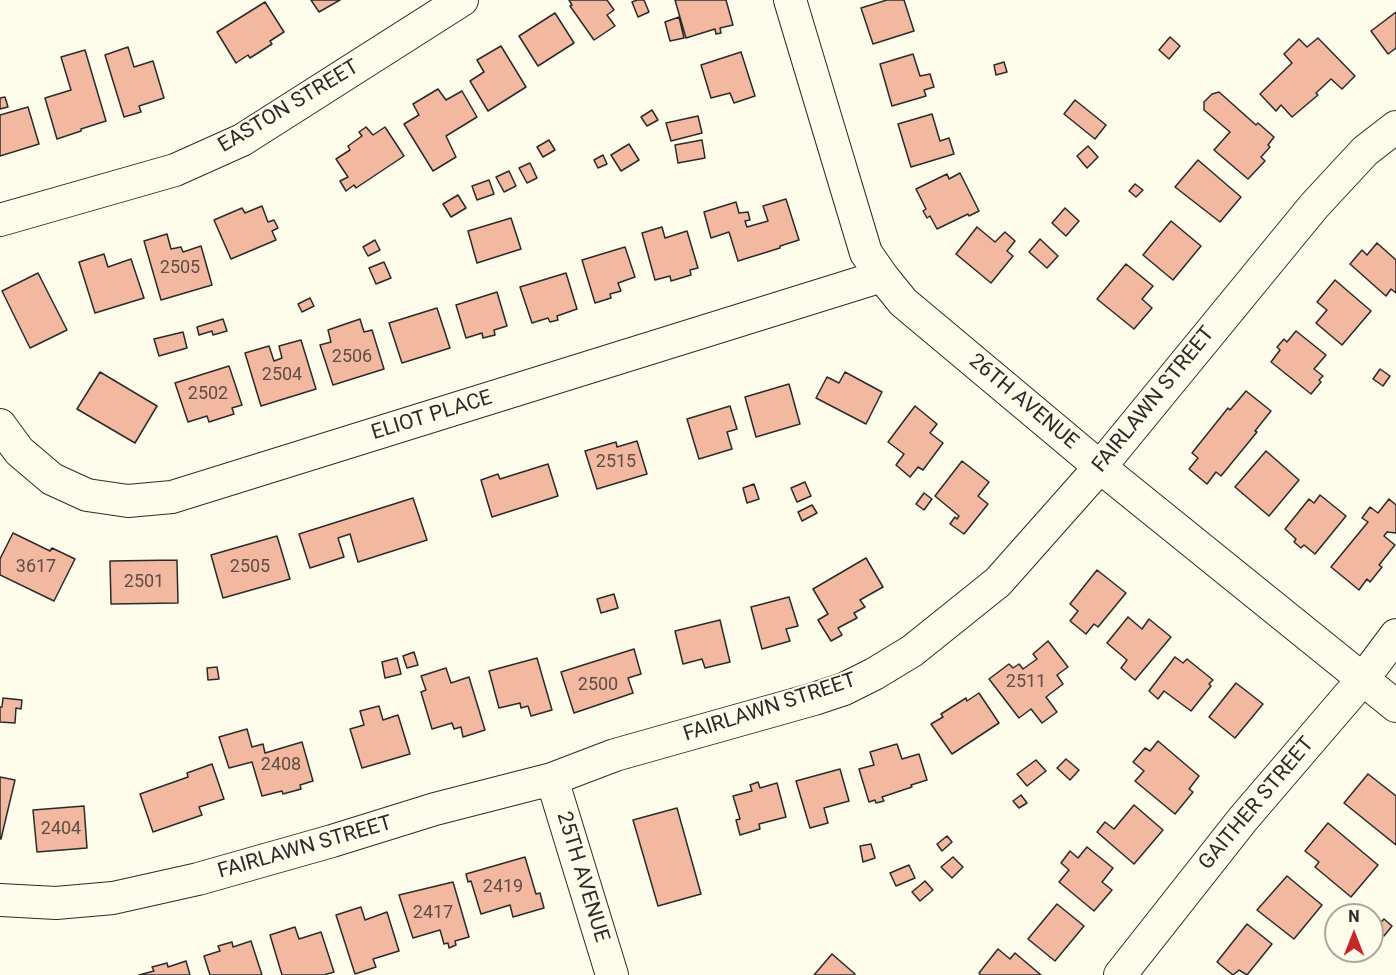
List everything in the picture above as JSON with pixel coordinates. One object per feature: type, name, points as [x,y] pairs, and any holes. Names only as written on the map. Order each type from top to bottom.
[{"type":"street","name":"EASTON STREET","points":[[0,220],[176,170],[242,140],[462,0]]},
{"type":"street","name":"26TH AVENUE","points":[[790,0],[866,253],[903,302],[1100,467],[1396,706]]},
{"type":"street","name":"FAIRLAWN STREET","points":[[0,900],[56,903],[113,898],[198,879],[435,809],[552,779],[615,755],[814,699],[844,689],[874,674],[912,651],[998,582],[1100,467],[1314,206],[1365,151],[1396,127]]},
{"type":"street","name":"ELIOT PLACE","points":[[0,425],[19,451],[52,479],[87,495],[128,501],[171,497],[882,276]]},
{"type":"street","name":"GAITHER STREET","points":[[1120,975],[1243,819],[1363,679],[1396,635]]},
{"type":"street","name":"25TH AVENUE","points":[[552,779],[612,975]]},
{"type":"building","points":[[311,0],[340,0],[319,12]]},
{"type":"building","points":[[569,0],[607,0],[614,10],[607,15],[615,26],[594,40],[570,6],[572,5]]},
{"type":"building","points":[[644,0],[649,12],[638,17],[632,2]]},
{"type":"building","points":[[675,0],[726,0],[733,25],[720,28],[721,33],[716,34],[715,29],[686,38]]},
{"type":"building","points":[[887,0],[904,0],[914,31],[873,44],[861,8]]},
{"type":"building","points":[[265,2],[284,32],[270,41],[272,44],[250,58],[248,55],[236,63],[217,32]]},
{"type":"building","points":[[1396,12],[1396,48],[1388,54],[1371,31]]},
{"type":"building","points":[[555,13],[574,43],[538,66],[519,36]]},
{"type":"building","points":[[679,17],[684,38],[670,41],[665,22]]},
{"type":"building","points":[[1170,37],[1180,46],[1169,59],[1159,50]]},
{"type":"building","points":[[1318,38],[1355,76],[1342,89],[1331,79],[1316,93],[1318,95],[1292,117],[1281,105],[1276,111],[1260,94],[1292,63],[1284,54],[1299,39],[1307,47]]},
{"type":"building","points":[[501,46],[526,87],[488,111],[470,81],[484,72],[477,60]]},
{"type":"building","points":[[128,47],[134,67],[153,61],[164,98],[139,106],[141,112],[124,117],[105,55]]},
{"type":"building","points":[[85,50],[106,121],[57,139],[45,98],[71,90],[61,57]]},
{"type":"building","points":[[741,52],[755,96],[734,103],[730,93],[711,98],[701,65]]},
{"type":"building","points":[[913,54],[920,76],[930,74],[934,87],[924,90],[926,96],[892,106],[880,64]]},
{"type":"building","points":[[1004,62],[1007,72],[996,75],[994,65]]},
{"type":"building","points":[[438,89],[446,100],[462,91],[477,117],[446,136],[456,157],[433,171],[404,124],[419,115],[413,104]]},
{"type":"building","points":[[1219,92],[1256,125],[1258,123],[1274,137],[1268,145],[1270,147],[1261,157],[1265,161],[1248,179],[1214,150],[1230,132],[1204,110],[1204,102],[1212,94]]},
{"type":"building","points":[[5,97],[8,107],[0,109],[0,98]]},
{"type":"building","points":[[1075,100],[1106,125],[1095,139],[1064,114]]},
{"type":"building","points":[[28,107],[39,144],[0,156],[0,115]]},
{"type":"building","points":[[652,110],[658,120],[647,126],[641,117]]},
{"type":"building","points":[[932,114],[940,141],[949,138],[954,154],[911,167],[898,124]]},
{"type":"building","points":[[698,116],[702,133],[671,141],[666,123]]},
{"type":"building","points":[[366,127],[373,135],[385,127],[404,156],[356,188],[354,185],[346,191],[340,181],[348,177],[336,159],[350,150],[348,146],[362,136],[359,132]]},
{"type":"building","points":[[549,140],[555,150],[543,157],[537,147]]},
{"type":"building","points":[[702,140],[705,158],[678,163],[675,145]]},
{"type":"building","points":[[629,144],[639,160],[621,171],[611,155]]},
{"type":"building","points":[[1088,146],[1098,157],[1087,168],[1077,156]]},
{"type":"building","points":[[603,155],[607,164],[598,168],[594,160]]},
{"type":"building","points":[[1198,160],[1241,197],[1220,222],[1175,187]]},
{"type":"building","points":[[530,163],[537,178],[527,183],[519,168]]},
{"type":"building","points":[[509,171],[516,186],[504,192],[496,177]]},
{"type":"building","points":[[960,173],[979,211],[937,229],[930,216],[927,218],[923,211],[926,209],[916,189],[947,174],[949,179]]},
{"type":"building","points":[[489,180],[494,194],[477,200],[472,186]]},
{"type":"building","points":[[1135,184],[1143,190],[1136,197],[1129,191]]},
{"type":"building","points":[[458,195],[466,208],[451,217],[443,204]]},
{"type":"building","points":[[786,199],[799,240],[738,261],[729,232],[711,238],[704,212],[736,202],[739,213],[748,212],[750,220],[745,221],[747,227],[768,221],[763,206]]},
{"type":"building","points":[[262,206],[268,222],[274,220],[278,228],[272,231],[276,240],[231,259],[214,220],[242,208],[245,213]]},
{"type":"building","points":[[1065,208],[1079,221],[1066,236],[1052,223]]},
{"type":"building","points":[[511,218],[521,249],[477,263],[468,231]]},
{"type":"building","points":[[1171,221],[1201,246],[1173,280],[1143,255]]},
{"type":"building","points":[[662,227],[665,238],[687,231],[698,268],[690,270],[691,275],[671,281],[670,276],[655,280],[642,233]]},
{"type":"building","points":[[977,227],[995,242],[1005,232],[1015,241],[1007,251],[1013,256],[991,283],[956,254]]},
{"type":"building","points":[[167,234],[171,249],[181,247],[183,252],[201,246],[212,285],[161,300],[144,241]]},
{"type":"building","points":[[1040,239],[1058,256],[1047,268],[1029,252]]},
{"type":"building","points":[[375,240],[380,250],[368,256],[363,247]]},
{"type":"building","points":[[1377,243],[1396,260],[1396,293],[1391,289],[1386,296],[1350,264],[1362,250],[1367,255]]},
{"type":"building","points":[[625,247],[635,277],[618,283],[621,291],[610,294],[611,298],[595,303],[582,260]]},
{"type":"building","points":[[104,254],[108,267],[131,259],[144,298],[95,313],[79,262]]},
{"type":"building","points":[[384,262],[391,278],[376,284],[369,268]]},
{"type":"building","points":[[1126,264],[1153,286],[1142,299],[1152,308],[1134,329],[1097,299]]},
{"type":"building","points":[[38,273],[67,330],[30,348],[2,291]]},
{"type":"building","points":[[566,273],[577,309],[557,316],[558,320],[550,322],[548,318],[532,323],[520,287]]},
{"type":"building","points":[[1335,280],[1371,311],[1342,345],[1316,323],[1327,310],[1317,302]]},
{"type":"building","points":[[497,292],[507,326],[494,330],[495,335],[483,338],[482,333],[466,338],[456,305]]},
{"type":"building","points":[[310,298],[314,306],[302,312],[298,304]]},
{"type":"building","points":[[437,308],[450,348],[402,363],[389,323]]},
{"type":"building","points":[[223,319],[227,331],[213,335],[212,331],[199,335],[197,327]]},
{"type":"building","points":[[360,319],[364,332],[372,330],[384,369],[333,385],[320,345],[331,342],[328,330]]},
{"type":"building","points":[[1296,331],[1326,355],[1314,369],[1323,376],[1311,394],[1271,362],[1280,350],[1277,347],[1284,339],[1287,342]]},
{"type":"building","points":[[183,332],[187,348],[159,356],[154,339]]},
{"type":"building","points":[[301,340],[316,389],[261,406],[245,353],[269,346],[274,361],[282,358],[279,346]]},
{"type":"building","points":[[229,366],[242,405],[232,408],[234,414],[209,422],[207,416],[188,422],[175,383]]},
{"type":"building","points":[[1380,369],[1390,376],[1383,386],[1373,379]]},
{"type":"building","points":[[100,372],[157,406],[135,443],[77,409]]},
{"type":"building","points":[[845,372],[882,392],[866,424],[816,398],[827,377],[839,383]]},
{"type":"building","points":[[789,384],[800,424],[756,437],[745,397]]},
{"type":"building","points":[[1246,391],[1271,411],[1221,476],[1216,472],[1207,484],[1189,469],[1198,458],[1192,453],[1228,408],[1230,410]]},
{"type":"building","points":[[730,406],[737,429],[727,432],[732,449],[699,459],[687,419]]},
{"type":"building","points":[[915,406],[937,424],[930,433],[943,443],[923,470],[918,467],[910,477],[896,465],[904,454],[888,442]]},
{"type":"building","points":[[637,441],[647,474],[597,489],[585,451],[616,442],[617,447]]},
{"type":"building","points":[[1266,451],[1299,480],[1269,516],[1235,487]]},
{"type":"building","points":[[962,461],[989,482],[978,496],[988,504],[964,534],[950,524],[955,517],[957,519],[959,516],[935,496]]},
{"type":"building","points":[[548,464],[558,496],[492,517],[481,480],[498,474],[500,479]]},
{"type":"building","points":[[805,482],[811,496],[797,502],[791,488]]},
{"type":"building","points":[[754,484],[759,499],[747,503],[743,488]]},
{"type":"building","points":[[924,493],[932,499],[924,510],[916,504]]},
{"type":"building","points":[[1320,495],[1346,516],[1315,554],[1304,545],[1301,548],[1294,542],[1296,539],[1285,529],[1309,499],[1314,503]]},
{"type":"building","points":[[413,498],[427,540],[358,562],[350,534],[338,538],[344,557],[310,568],[299,534]]},
{"type":"building","points":[[1389,499],[1396,505],[1396,533],[1387,532],[1384,536],[1395,545],[1379,565],[1382,567],[1370,582],[1367,579],[1359,590],[1331,567],[1368,522],[1362,518],[1370,507],[1378,513]]},
{"type":"building","points":[[812,505],[817,513],[802,521],[798,512]]},
{"type":"building","points":[[13,533],[50,551],[52,548],[75,559],[54,601],[0,575],[0,559]]},
{"type":"building","points":[[277,536],[290,579],[223,598],[211,555]]},
{"type":"building","points":[[866,558],[883,587],[860,600],[865,607],[854,613],[857,618],[838,628],[842,635],[831,641],[818,620],[828,614],[813,589]]},
{"type":"building","points":[[177,560],[178,603],[111,604],[110,561]]},
{"type":"building","points":[[1097,570],[1126,593],[1098,627],[1094,624],[1086,634],[1070,621],[1078,611],[1070,604]]},
{"type":"building","points":[[614,594],[618,608],[601,613],[597,599]]},
{"type":"building","points":[[789,597],[798,626],[786,629],[790,641],[762,649],[751,607]]},
{"type":"building","points":[[1128,617],[1142,629],[1149,619],[1171,637],[1135,680],[1121,668],[1127,660],[1107,643]]},
{"type":"building","points":[[720,620],[730,662],[705,668],[702,659],[683,664],[675,631]]},
{"type":"building","points":[[1048,641],[1068,667],[1057,675],[1063,684],[1046,697],[1057,712],[1042,723],[1031,709],[1019,718],[989,679],[1009,664],[1013,668],[1019,664],[1023,669],[1037,659],[1033,654]]},
{"type":"building","points":[[634,649],[641,674],[628,678],[633,693],[574,713],[561,672]]},
{"type":"building","points":[[414,652],[418,665],[407,668],[403,656]]},
{"type":"building","points":[[1175,657],[1183,663],[1187,659],[1213,680],[1209,684],[1211,686],[1191,711],[1164,691],[1158,699],[1149,691]]},
{"type":"building","points":[[397,658],[401,674],[385,678],[382,662]]},
{"type":"building","points":[[537,658],[552,710],[531,716],[528,706],[521,708],[520,703],[499,708],[489,671]]},
{"type":"building","points":[[217,667],[219,679],[208,680],[207,668]]},
{"type":"building","points":[[446,668],[451,683],[469,677],[485,730],[463,737],[461,727],[454,729],[452,723],[432,729],[421,692],[426,690],[421,676]]},
{"type":"building","points":[[1236,683],[1263,704],[1235,738],[1209,717]]},
{"type":"building","points":[[979,693],[999,723],[952,754],[931,724],[943,717],[941,714],[966,698],[967,701]]},
{"type":"building","points":[[3,698],[22,700],[21,709],[16,708],[15,723],[0,722],[0,707],[2,707]]},
{"type":"building","points":[[379,706],[383,720],[398,715],[410,754],[362,768],[350,729],[364,725],[360,711]]},
{"type":"building","points":[[247,729],[252,747],[263,744],[265,753],[302,742],[313,781],[300,785],[301,789],[262,796],[252,762],[229,768],[219,737]]},
{"type":"building","points":[[1158,741],[1199,776],[1189,789],[1193,792],[1175,814],[1135,781],[1144,771],[1133,762],[1145,748],[1150,751]]},
{"type":"building","points":[[897,744],[902,759],[919,754],[927,780],[882,797],[884,801],[869,802],[859,769],[874,765],[870,752]]},
{"type":"building","points":[[1066,759],[1079,770],[1070,780],[1057,768]]},
{"type":"building","points":[[1036,760],[1046,771],[1027,786],[1017,774]]},
{"type":"building","points":[[212,764],[224,799],[199,807],[202,815],[153,832],[140,794],[188,777],[187,773]]},
{"type":"building","points":[[840,769],[849,801],[824,808],[828,823],[810,828],[796,781]]},
{"type":"building","points":[[1368,774],[1396,796],[1396,845],[1344,803]]},
{"type":"building","points":[[0,777],[15,780],[1,839],[0,839]]},
{"type":"building","points":[[758,782],[760,788],[777,783],[786,817],[759,824],[760,829],[740,835],[736,820],[740,819],[733,796],[752,791],[750,785]]},
{"type":"building","points":[[1021,795],[1027,803],[1019,808],[1013,801]]},
{"type":"building","points":[[1134,805],[1163,830],[1134,864],[1097,832],[1105,822],[1114,829]]},
{"type":"building","points":[[84,806],[87,848],[37,852],[33,810]]},
{"type":"building","points":[[677,808],[701,894],[658,906],[633,820]]},
{"type":"building","points":[[1328,823],[1378,865],[1351,897],[1315,867],[1319,862],[1305,851]]},
{"type":"building","points":[[947,836],[952,842],[942,851],[937,844]]},
{"type":"building","points":[[871,844],[875,858],[863,862],[860,846]]},
{"type":"building","points":[[1087,847],[1113,868],[1102,882],[1112,890],[1094,911],[1059,882],[1069,870],[1061,863],[1070,851],[1078,858]]},
{"type":"building","points":[[525,857],[536,894],[540,893],[544,908],[513,917],[510,905],[481,914],[471,881],[468,882],[466,874]]},
{"type":"building","points":[[953,857],[963,867],[952,878],[941,867]]},
{"type":"building","points":[[909,865],[915,878],[896,886],[890,873]]},
{"type":"building","points":[[1287,876],[1322,905],[1294,939],[1257,910]]},
{"type":"building","points":[[925,881],[933,890],[920,901],[912,892]]},
{"type":"building","points":[[453,882],[469,937],[455,941],[456,945],[449,948],[448,943],[444,944],[440,930],[413,938],[399,895]]},
{"type":"building","points":[[1057,904],[1084,926],[1055,961],[1028,939]]},
{"type":"building","points":[[361,907],[365,920],[387,912],[399,951],[373,959],[376,967],[355,974],[336,915]]},
{"type":"building","points":[[1384,919],[1392,926],[1384,936]]},
{"type":"building","points":[[1247,924],[1272,944],[1247,975],[1239,970],[1233,975],[1217,962]]},
{"type":"building","points":[[295,927],[299,939],[321,932],[334,972],[324,975],[282,975],[270,935]]},
{"type":"building","points":[[251,941],[262,975],[210,975],[204,956],[220,951],[218,946],[232,942],[233,947]]},
{"type":"building","points":[[998,949],[1010,959],[1015,953],[1041,975],[981,975],[979,973]]},
{"type":"building","points":[[832,954],[855,974],[814,975]]},
{"type":"building","points":[[186,961],[190,975],[139,975],[154,971],[152,967],[167,963],[168,967]]}]
